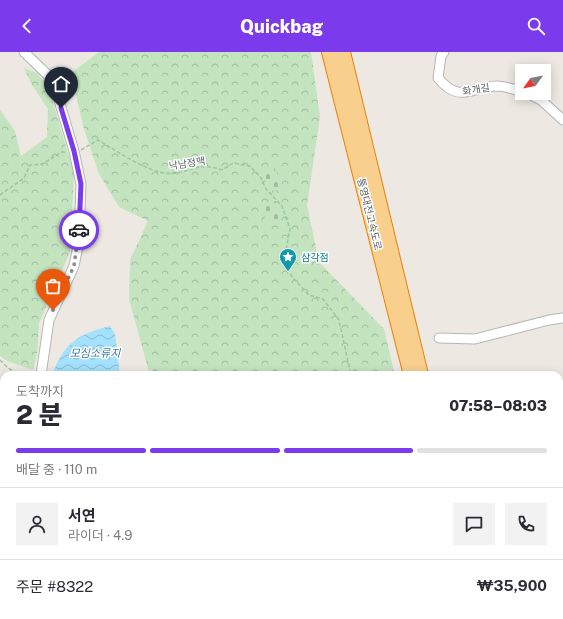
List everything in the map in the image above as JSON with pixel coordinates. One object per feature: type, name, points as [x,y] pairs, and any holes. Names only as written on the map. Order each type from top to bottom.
[{"type":"highway","name":"통영대전고속도로","points":[[329,52],[410,371]]},
{"type":"highway","name":"통영대전고속도로","points":[[343,52],[421,371]]},
{"type":"street","points":[[24,52],[53,80],[74,151],[81,184],[79,241],[74,266],[49,320],[42,371]]},
{"type":"street","name":"화개길","points":[[444,52],[441,56],[438,78],[447,88],[456,93],[498,86],[515,90]]},
{"type":"street","points":[[542,100],[563,120]]},
{"type":"street","points":[[438,338],[475,339],[549,320],[563,318]]},
{"type":"path","name":"낙남정맥","points":[[0,195],[24,178],[30,165],[42,164],[62,152],[84,149],[98,140],[129,158],[164,173],[175,173],[195,167],[210,165],[222,170],[233,163],[250,166],[261,178],[266,189],[282,206],[290,229],[284,261],[292,277],[309,295],[323,300],[339,320],[350,371]]},
{"type":"path","points":[[0,360],[14,371]]},
{"type":"green space","points":[[99,52],[311,52],[320,117],[307,205],[319,262],[384,329],[394,371],[149,371],[129,299],[130,260],[148,221],[119,207],[99,174],[84,129],[71,73]]},
{"type":"green space","points":[[24,68],[37,73],[48,86],[74,173],[70,252],[39,323],[37,354],[33,370],[7,361],[0,356],[0,110],[15,131],[21,156],[47,137],[48,109],[32,85]]},
{"type":"green space","points":[[273,165],[282,184],[279,189],[275,191],[271,190],[260,172]]},
{"type":"green space","points":[[276,201],[281,218],[276,222],[271,223],[265,218],[262,206]]},
{"type":"water","name":"모심소류지","points":[[110,326],[115,334],[120,371],[54,371],[67,348],[81,337]]},
{"type":"way so far","points":[[53,310],[74,266],[79,241],[79,230]]},
{"type":"place","name":"삼각점","points":[[288,272]]},
{"type":"route","points":[[61,108],[74,151],[81,184],[79,230]]}]
